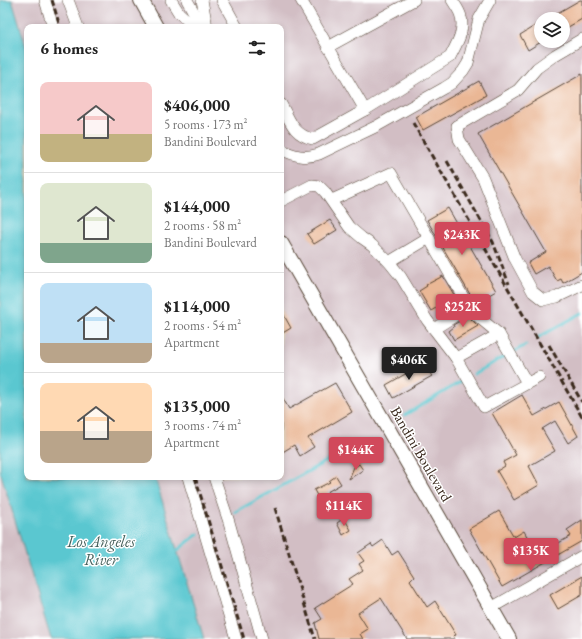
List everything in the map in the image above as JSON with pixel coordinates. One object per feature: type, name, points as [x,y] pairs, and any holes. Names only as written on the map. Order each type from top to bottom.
[{"type":"main road","points":[[141,0],[154,24]]},
{"type":"main road","name":"Bandini Boulevard","points":[[284,249],[509,639]]},
{"type":"street","points":[[45,0],[52,24]]},
{"type":"street","points":[[68,0],[77,24]]},
{"type":"street","points":[[171,0],[179,13],[192,24]]},
{"type":"street","points":[[179,0],[197,24]]},
{"type":"street","points":[[187,0],[203,24]]},
{"type":"street","points":[[195,0],[204,24]]},
{"type":"street","points":[[202,0],[205,24]]},
{"type":"street","points":[[222,0],[235,24]]},
{"type":"street","points":[[302,0],[365,110]]},
{"type":"street","points":[[328,47],[414,0]]},
{"type":"street","points":[[284,109],[296,131],[304,137],[313,139],[365,110],[450,57],[457,43],[461,29],[461,17],[452,0]]},
{"type":"street","points":[[284,150],[298,156],[313,156],[319,154],[375,127],[444,88],[458,77],[468,63],[479,19],[490,0]]},
{"type":"street","points":[[582,39],[537,68],[518,90],[457,126],[460,139],[484,178],[515,259],[532,292],[543,300],[557,297],[582,285]]},
{"type":"street","points":[[332,200],[391,173],[470,307],[476,315],[499,334],[526,383]]},
{"type":"street","points":[[284,199],[312,185],[319,186],[332,200],[349,227],[372,244],[401,277],[417,304],[456,358],[484,407],[539,377]]},
{"type":"street","points":[[389,262],[429,238]]},
{"type":"street","points":[[434,328],[470,307]]},
{"type":"street","points":[[456,358],[499,334]]},
{"type":"street","points":[[189,480],[236,639]]},
{"type":"street","points":[[215,480],[229,522],[262,639]]},
{"type":"street","points":[[491,608],[582,556]]},
{"type":"shaded area","points":[[0,0],[582,0],[582,639],[0,639]]},
{"type":"water","name":"Los Angeles River","points":[[0,0],[12,0],[24,40],[24,480],[156,480],[204,639],[51,639],[0,471]]},
{"type":"building","points":[[582,0],[582,19],[570,26],[570,12],[559,12]]},
{"type":"building","points":[[534,26],[534,46],[528,50],[520,35]]},
{"type":"building","points":[[582,74],[582,272],[563,283],[561,279],[557,281],[548,266],[534,274],[528,263],[546,252],[478,134]]},
{"type":"building","points":[[479,81],[486,95],[423,130],[416,117]]},
{"type":"building","points":[[448,208],[496,291],[475,303],[427,220]]},
{"type":"building","points":[[330,220],[337,230],[314,244],[307,234]]},
{"type":"building","points":[[443,276],[460,305],[443,315],[439,306],[431,311],[419,291],[427,286],[426,285]]},
{"type":"building","points":[[284,315],[291,328],[284,332]]},
{"type":"building","points":[[468,316],[478,326],[454,340],[449,331],[454,327],[453,325]]},
{"type":"building","points":[[423,364],[432,376],[393,398],[386,385]]},
{"type":"building","points":[[335,383],[352,412],[308,438],[314,447],[300,456],[294,445],[284,451],[284,400],[289,409]]},
{"type":"building","points":[[522,395],[534,416],[559,402],[578,436],[568,443],[555,421],[542,429],[555,451],[529,466],[539,485],[514,500],[497,471],[505,466],[503,462],[516,455],[492,413]]},
{"type":"building","points":[[359,464],[363,470],[349,479],[354,467]]},
{"type":"building","points":[[336,476],[341,484],[327,492],[331,500],[322,505],[314,490],[330,482],[329,481]]},
{"type":"building","points":[[499,511],[514,537],[524,531],[537,555],[571,536],[567,530],[582,520],[582,541],[502,587],[469,529]]},
{"type":"building","points":[[344,518],[351,530],[343,535],[337,523]]},
{"type":"building","points":[[383,540],[392,555],[398,551],[414,576],[410,580],[427,607],[435,601],[456,635],[453,636],[455,639],[407,639],[381,598],[358,613],[368,629],[360,634],[363,639],[319,639],[315,623],[322,619],[315,608],[353,584],[349,579],[363,570],[359,564],[364,561],[358,553],[371,544],[373,547]]},
{"type":"building","points":[[582,576],[582,595],[558,609],[550,595]]},
{"type":"waterway","points":[[539,337],[582,313]]},
{"type":"waterway","points":[[513,352],[526,345]]},
{"type":"waterway","points":[[474,374],[507,355]]},
{"type":"waterway","points":[[405,415],[462,381]]},
{"type":"waterway","points":[[235,512],[361,442]]},
{"type":"waterway","points":[[174,553],[198,534]]},
{"type":"railway","points":[[52,0],[59,24]]},
{"type":"railway","points":[[413,123],[582,417]]},
{"type":"railway","points":[[447,161],[493,242],[509,284]]},
{"type":"railway","points":[[549,345],[582,402]]},
{"type":"railway","points":[[196,480],[244,639]]},
{"type":"railway","points":[[275,508],[315,639]]}]
